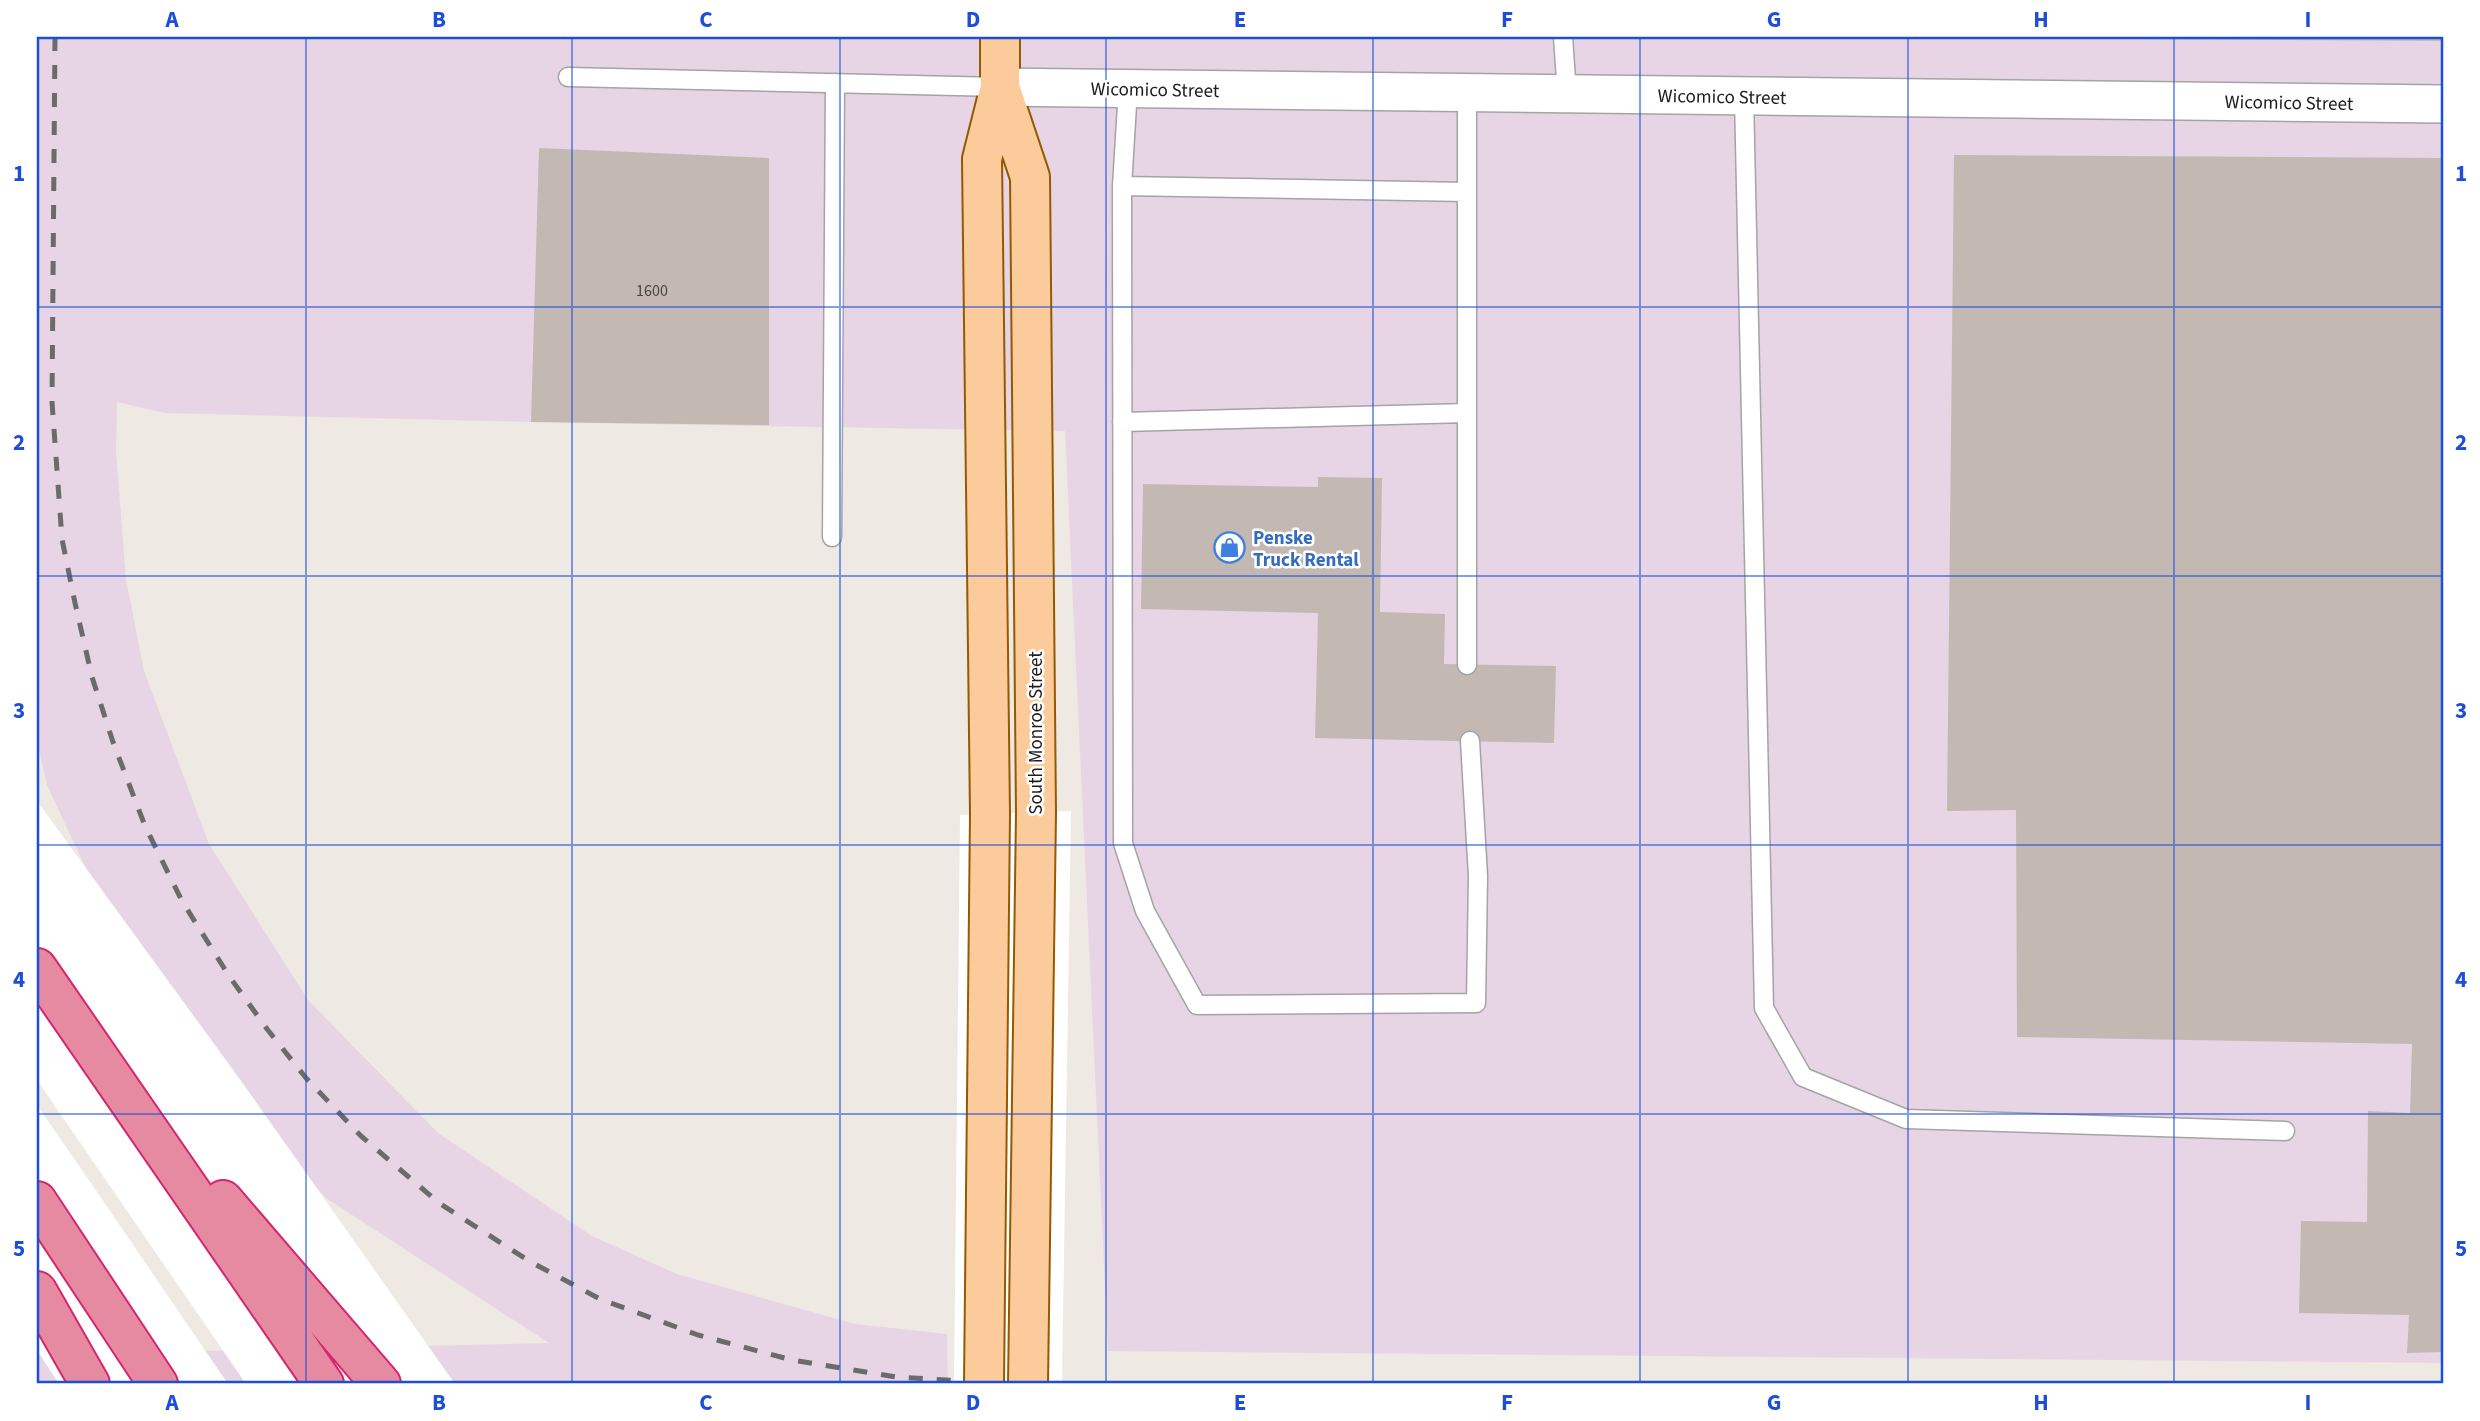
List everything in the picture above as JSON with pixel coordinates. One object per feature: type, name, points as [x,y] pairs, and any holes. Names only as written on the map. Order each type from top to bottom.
[{"type":"highway","points":[[37,968],[324,1384]]},
{"type":"highway","points":[[116,1080],[381,1384]]},
{"type":"highway","points":[[37,1201],[158,1384]]},
{"type":"highway","points":[[37,1291],[90,1384]]},
{"type":"main road","name":"South Monroe Street","points":[[984,1384],[990,814],[982,159],[1000,87],[1000,37]]},
{"type":"main road","name":"South Monroe Street","points":[[1000,87],[1030,177],[1036,813],[1028,1384]]},
{"type":"street","name":"Wicomico Street","points":[[1000,87],[2443,104]]},
{"type":"lane","points":[[1563,37],[1567,94]]},
{"type":"lane","points":[[568,77],[1000,87]]},
{"type":"lane","points":[[832,537],[835,83]]},
{"type":"lane","points":[[1128,89],[1122,186],[1122,843],[1144,911],[1196,1005],[1476,1003],[1478,876],[1470,741]]},
{"type":"lane","points":[[1467,93],[1467,665]]},
{"type":"lane","points":[[1744,96],[1764,1008],[1803,1077],[1906,1119],[2285,1130]]},
{"type":"lane","points":[[1122,186],[1467,192]]},
{"type":"lane","points":[[1122,422],[1467,413]]},
{"type":"shaded area","points":[[37,37],[2443,37],[2443,1363],[1108,1351],[1065,431],[165,413],[117,402],[116,452],[126,579],[144,671],[209,844],[308,1000],[438,1133],[592,1236],[677,1274],[855,1324],[947,1334],[948,1384],[37,1384],[37,1355],[549,1343],[326,1198],[188,1050],[132,967],[47,785],[37,741]]},
{"type":"pier","points":[[37,801],[244,1085],[455,1384],[246,1384],[37,1080]]},
{"type":"pier","points":[[1071,811],[1062,1384],[954,1384],[960,815]]},
{"type":"pier","points":[[37,1105],[228,1384],[59,1384],[37,1350]]},
{"type":"building","points":[[2443,37],[2443,41],[2138,39]]},
{"type":"building","points":[[539,148],[769,158],[769,425],[531,422]]},
{"type":"building","points":[[1954,155],[2443,158],[2443,1352],[2407,1353],[2409,1315],[2299,1313],[2301,1221],[2367,1222],[2368,1111],[2410,1113],[2412,1044],[2017,1037],[2016,810],[1947,811]]},
{"type":"building","points":[[1318,477],[1382,478],[1380,612],[1445,614],[1444,664],[1556,666],[1554,743],[1315,738],[1318,613],[1141,609],[1143,484],[1318,487]]},
{"type":"railway","points":[[55,37],[52,402],[62,539],[92,677],[145,826],[182,901],[229,976],[306,1078],[361,1136],[439,1203],[529,1261],[600,1299],[698,1335],[792,1360],[896,1377],[1012,1384]]},
{"type":"place","name":"Penske Truck Rental","points":[[1230,548]]}]
